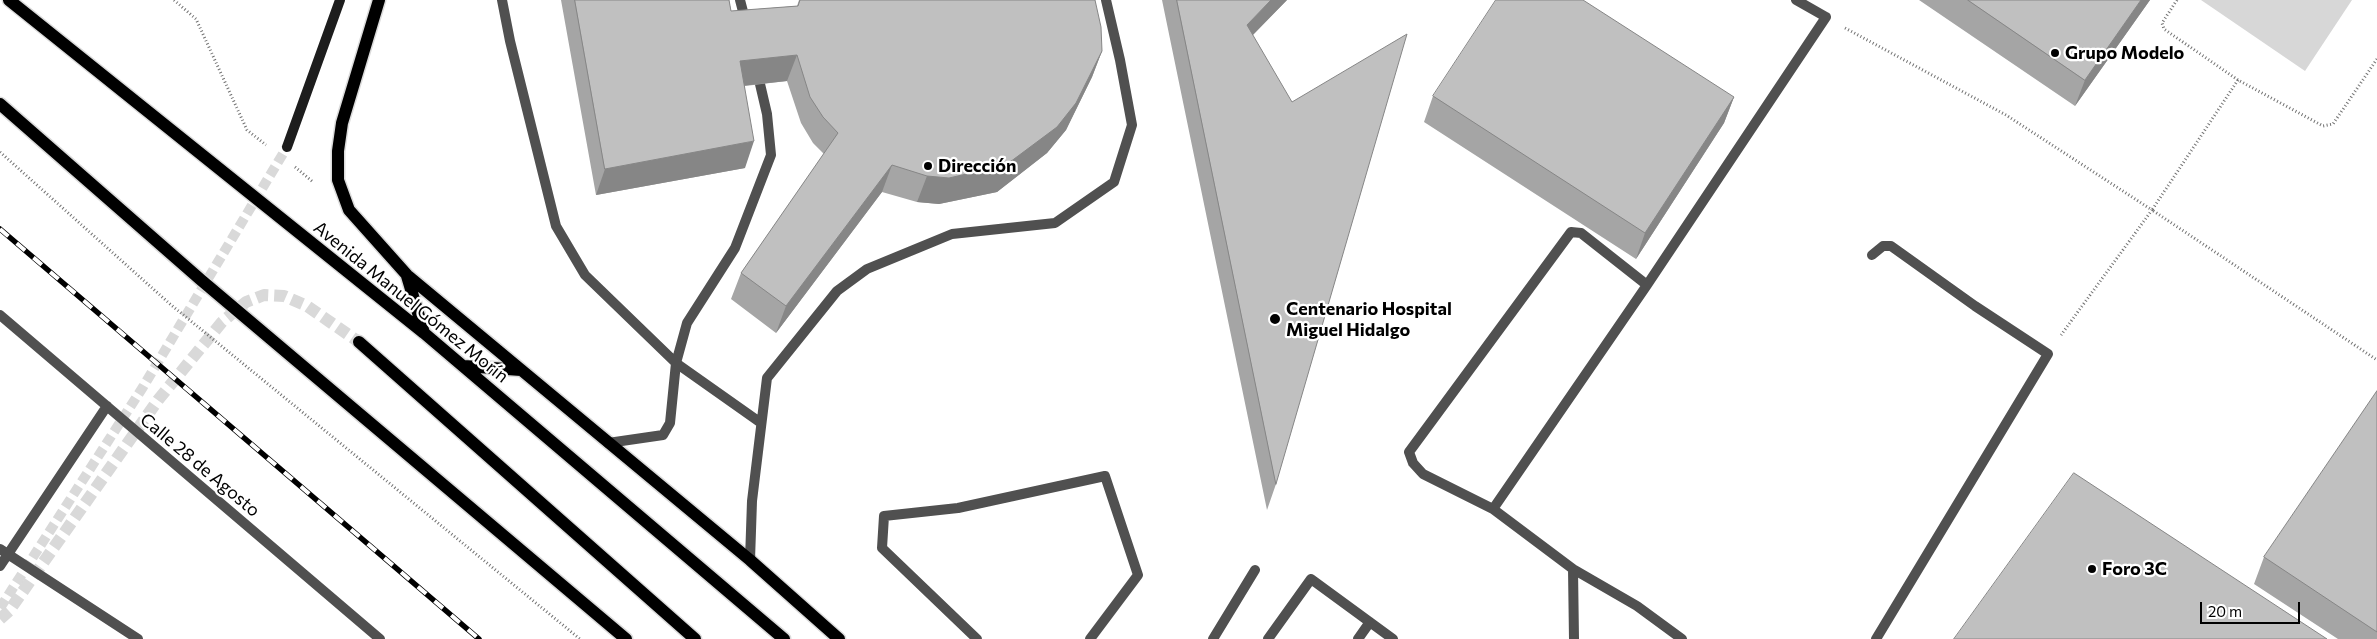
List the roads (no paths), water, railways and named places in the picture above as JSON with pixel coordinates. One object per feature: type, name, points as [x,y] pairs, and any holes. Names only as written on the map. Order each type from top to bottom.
[{"type":"main road","name":"Avenida Manuel Gómez Morín","points":[[9,0],[424,333],[784,639]]},
{"type":"main road","points":[[287,147],[340,0]]},
{"type":"main road","points":[[379,0],[342,123],[338,152],[338,180],[349,210],[407,275],[750,560],[839,639]]},
{"type":"main road","points":[[0,104],[201,280],[626,639]]},
{"type":"main road","points":[[407,275],[424,333]]},
{"type":"main road","points":[[359,342],[695,639]]},
{"type":"main road","points":[[464,366],[521,370]]},
{"type":"street","points":[[502,0],[510,41],[556,226],[585,275],[676,363],[761,423]]},
{"type":"street","points":[[740,0],[749,36]]},
{"type":"street","points":[[750,560],[752,501],[767,378],[837,290],[867,269],[952,234],[1055,224],[1114,182],[1132,126],[1120,60],[1106,0]]},
{"type":"street","points":[[1493,509],[1647,285],[1826,17],[1796,0]]},
{"type":"street","points":[[608,443],[663,435],[670,423],[676,363],[687,323],[735,248],[771,156],[767,114],[760,84]]},
{"type":"street","points":[[1647,285],[1581,233],[1571,232],[1409,452],[1413,463],[1423,474],[1493,509],[1573,569],[1637,606],[1682,639]]},
{"type":"street","points":[[1872,255],[1883,246],[1891,246],[1975,306],[2048,354],[1876,639]]},
{"type":"street","name":"Calle 28 de Agosto","points":[[0,315],[380,639]]},
{"type":"street","points":[[0,566],[4,552],[107,406]]},
{"type":"street","points":[[977,639],[882,548],[884,516],[958,508],[1105,476],[1138,575],[1090,639]]},
{"type":"street","points":[[4,552],[138,639]]},
{"type":"street","points":[[1573,569],[1574,639]]},
{"type":"street","points":[[1213,639],[1255,570]]},
{"type":"street","points":[[1268,639],[1311,579],[1393,639]]},
{"type":"street","points":[[1358,639],[1370,622]]},
{"type":"tunnel","points":[[0,608],[143,387],[287,147]]},
{"type":"tunnel","points":[[0,619],[9,611],[158,400],[222,322],[246,302],[264,295],[284,296],[307,306],[359,342]]},
{"type":"railway","points":[[0,229],[479,639]]},
{"type":"place","name":"Grupo Modelo","points":[[2055,53]]},
{"type":"place","name":"Dirección","points":[[928,166]]},
{"type":"place","name":"Centenario Hospital Miguel Hidalgo","points":[[1275,319]]},
{"type":"place","name":"Foro 3C","points":[[2092,569]]}]
